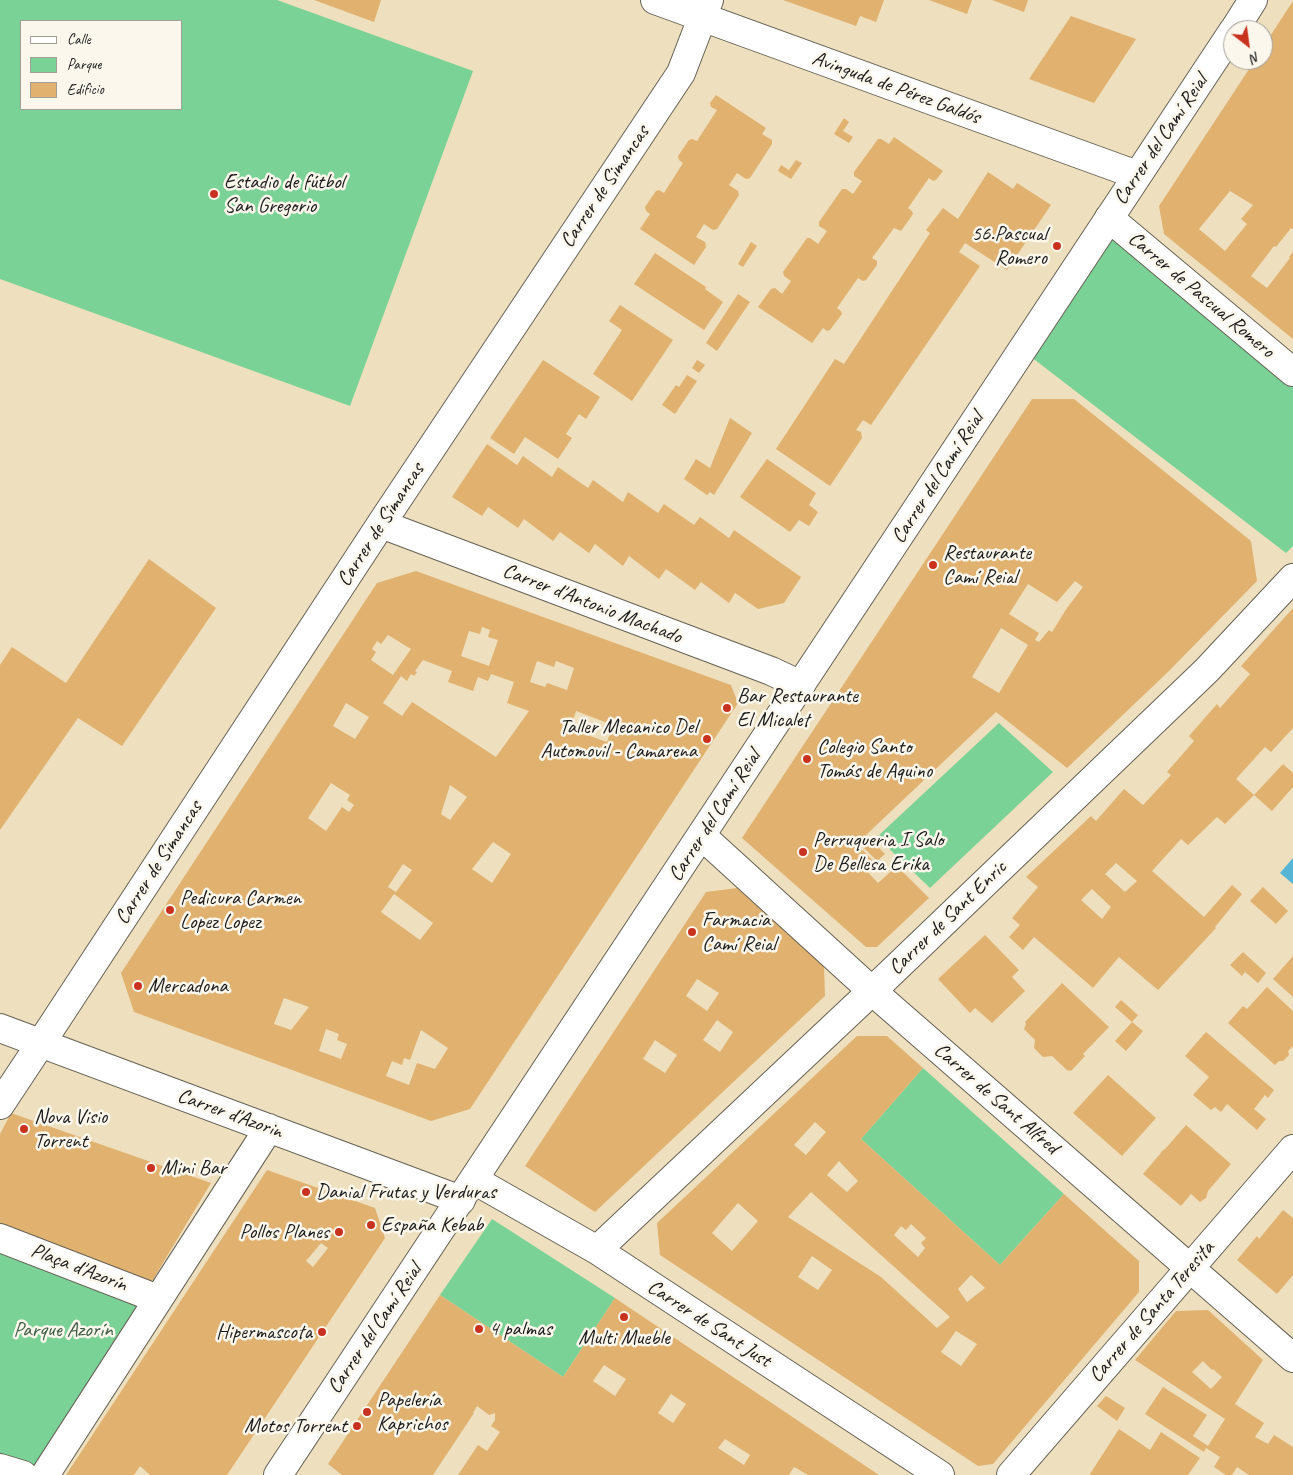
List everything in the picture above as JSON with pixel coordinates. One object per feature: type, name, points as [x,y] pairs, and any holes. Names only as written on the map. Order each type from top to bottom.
[{"type":"street","name":"Avinguda de Pérez Galdós","points":[[655,0],[706,9],[1137,175]]},
{"type":"street","name":"Carrer del Camí Reial","points":[[1240,20],[1253,0]]},
{"type":"street","name":"Carrer de Simancas","points":[[41,1043],[381,524],[681,73],[706,9]]},
{"type":"street","name":"Carrer del Camí Reial","points":[[278,1475],[1223,46]]},
{"type":"street","name":"Carrer de Pascual Romero","points":[[1109,218],[1293,372]]},
{"type":"street","name":"Carrer d'Antonio Machado","points":[[381,524],[772,671],[802,685]]},
{"type":"street","name":"Carrer de Sant Enric","points":[[596,1250],[872,991],[1207,670],[1293,578]]},
{"type":"street","name":"Carrer de Sant Alfred","points":[[702,836],[872,991],[1293,1358]]},
{"type":"street","name":"Carrer d'Azorin","points":[[0,1028],[269,1128],[468,1190]]},
{"type":"street","points":[[0,1104],[41,1043]]},
{"type":"street","points":[[45,1475],[269,1128]]},
{"type":"street","name":"Carrer de Santa Teresita","points":[[1012,1475],[1293,1149]]},
{"type":"street","name":"Carrer de Sant Just","points":[[468,1190],[596,1250],[940,1475]]},
{"type":"street","name":"Plaça d'Azorín","points":[[0,1238],[158,1299]]},
{"type":"street","points":[[0,1468],[23,1475]]},
{"type":"green space","name":"Estadio de fútbol San Gregorio","points":[[0,0],[277,0],[473,71],[350,406],[0,279]]},
{"type":"green space","points":[[1109,218],[1293,372],[1293,546],[1286,553],[1022,350]]},
{"type":"green space","points":[[999,723],[1053,772],[930,888],[877,837]]},
{"type":"green space","points":[[923,1068],[1064,1194],[1000,1265],[861,1139]]},
{"type":"green space","points":[[492,1219],[615,1298],[563,1377],[440,1295]]},
{"type":"green space","name":"Parque Azorín","points":[[0,1238],[158,1299],[45,1475],[0,1467]]},
{"type":"water","points":[[1293,858],[1293,884],[1280,873]]},
{"type":"building","points":[[314,0],[381,0],[374,22]]},
{"type":"building","points":[[783,0],[884,0],[876,22],[860,16],[856,26]]},
{"type":"building","points":[[929,0],[972,0],[967,14]]},
{"type":"building","points":[[992,0],[1028,0],[1024,12]]},
{"type":"building","points":[[1293,1],[1293,229],[1291,228],[1276,247],[1274,246],[1251,276],[1267,288],[1293,252],[1293,339],[1164,234],[1159,206],[1248,70],[1273,70],[1273,32]],"holes":[[[1230,191],[1253,205],[1241,219],[1247,224],[1225,251],[1199,229]]]},
{"type":"building","points":[[1071,16],[1136,39],[1094,103],[1029,79]]},
{"type":"building","points":[[716,95],[766,128],[762,134],[772,140],[772,144],[750,178],[746,179],[737,173],[729,185],[738,191],[739,195],[717,229],[713,230],[704,224],[696,237],[705,242],[706,247],[694,265],[640,229],[650,214],[646,211],[645,207],[656,191],[659,190],[664,193],[683,163],[679,160],[678,156],[689,140],[697,141],[717,110],[711,107],[710,103]]},
{"type":"building","points":[[844,118],[849,122],[843,131],[853,137],[849,143],[834,134]]},
{"type":"building","points":[[894,137],[943,171],[936,180],[933,181],[929,178],[908,208],[913,214],[901,231],[894,228],[872,258],[877,261],[877,265],[866,280],[863,281],[858,278],[837,308],[842,314],[830,330],[827,331],[823,328],[812,343],[758,307],[771,289],[775,288],[782,294],[791,281],[784,276],[783,272],[807,238],[818,244],[827,231],[819,226],[819,222],[842,189],[846,189],[853,194],[862,181],[854,176],[854,172],[878,139],[889,144]]},
{"type":"building","points":[[796,160],[802,163],[791,179],[778,171],[781,165],[789,170]]},
{"type":"building","points":[[988,172],[1013,189],[1017,183],[1051,205],[1007,270],[965,243],[959,252],[980,266],[871,425],[863,420],[856,430],[861,432],[862,438],[830,486],[776,449],[835,359],[844,364],[930,233],[926,230],[943,208],[958,219]]},
{"type":"building","points":[[751,242],[757,246],[743,267],[738,264]]},
{"type":"building","points":[[655,253],[706,287],[705,289],[723,302],[704,330],[634,284]]},
{"type":"building","points":[[738,294],[750,302],[717,351],[706,343]]},
{"type":"building","points":[[620,305],[673,340],[632,401],[593,374],[622,330],[609,321]]},
{"type":"building","points":[[543,360],[600,397],[586,419],[579,414],[566,434],[572,438],[558,459],[525,437],[514,454],[490,438]]},
{"type":"building","points":[[697,360],[705,365],[699,373],[692,368]]},
{"type":"building","points":[[687,375],[697,381],[675,414],[662,405],[676,385],[679,387]]},
{"type":"building","points":[[1032,399],[1074,399],[1251,541],[1257,581],[1168,672],[1067,768],[996,712],[866,835],[885,854],[877,861],[858,842],[857,844],[875,863],[869,869],[864,863],[861,865],[878,883],[897,866],[929,898],[877,947],[866,947],[742,838]],"holes":[[[1075,581],[1083,587],[1052,632],[1049,630],[1039,642],[1035,640],[1039,633],[1009,614],[1028,584],[1057,602]],[[1001,628],[1028,645],[999,693],[972,677]]]},
{"type":"building","points":[[730,418],[752,433],[714,495],[710,492],[707,495],[684,479],[696,459],[710,468]]},
{"type":"building","points":[[487,444],[517,465],[523,456],[552,477],[558,467],[588,488],[593,480],[623,502],[628,492],[658,513],[664,504],[694,525],[700,517],[729,538],[734,530],[801,577],[784,603],[758,609],[735,593],[729,603],[701,582],[695,590],[666,569],[659,579],[629,556],[623,566],[595,544],[589,553],[560,532],[553,541],[524,519],[518,528],[488,507],[482,516],[452,497]]},
{"type":"building","points":[[767,459],[816,493],[809,505],[818,512],[809,526],[799,520],[790,532],[740,497]]},
{"type":"building","points":[[149,559],[216,608],[122,746],[78,718],[0,830],[0,665],[12,647],[66,683]]},
{"type":"building","points":[[416,571],[731,685],[738,703],[470,1109],[431,1121],[134,1012],[121,973],[377,583]],"holes":[[[482,627],[490,630],[488,637],[498,640],[489,666],[461,656],[469,631],[480,634]],[[388,635],[411,649],[393,675],[371,660],[376,652],[372,649],[377,641],[381,644]],[[423,660],[452,671],[448,682],[473,691],[478,677],[488,681],[491,674],[514,682],[507,703],[529,711],[496,757],[412,702],[402,716],[383,703],[401,676],[407,681],[411,674],[414,676],[417,672],[415,671]],[[537,661],[554,667],[556,661],[574,668],[567,690],[547,683],[545,687],[530,682]],[[346,703],[369,717],[355,739],[333,726]],[[576,711],[613,725],[607,742],[570,729]],[[331,783],[350,795],[347,800],[354,805],[349,812],[342,807],[326,831],[308,818]],[[450,785],[467,797],[450,820],[441,814]],[[493,842],[511,854],[492,883],[472,869]],[[403,864],[412,870],[396,892],[388,887]],[[394,894],[433,923],[420,940],[381,912]],[[284,998],[309,1007],[291,1030],[274,1024]],[[326,1029],[339,1034],[337,1040],[347,1044],[341,1059],[319,1051]],[[421,1030],[448,1048],[435,1069],[417,1063],[409,1085],[386,1076],[392,1061],[402,1065],[404,1058],[410,1060]]]},
{"type":"building","points":[[1293,608],[1293,728],[1271,752],[1265,747],[1236,779],[1254,795],[1225,824],[1217,817],[1188,845],[1181,839],[1152,871],[1204,917],[1232,885],[1242,894],[1216,928],[1158,990],[1119,957],[1093,988],[1034,937],[1023,950],[1009,937],[1020,925],[1012,918],[1038,887],[1026,877],[1091,816],[1096,821],[1124,789],[1143,805],[1171,775],[1167,772],[1194,741],[1189,736],[1217,704],[1220,708],[1250,674],[1241,666]],"holes":[[[1116,863],[1137,881],[1125,892],[1105,874]],[[1092,889],[1111,907],[1102,919],[1081,900]]]},
{"type":"building","points":[[1283,764],[1293,773],[1293,787],[1272,811],[1254,795]]},
{"type":"building","points":[[1263,887],[1288,911],[1276,924],[1250,901]]},
{"type":"building","points":[[737,888],[824,966],[825,996],[595,1212],[525,1166],[706,892]],"holes":[[[697,979],[719,993],[707,1011],[686,996]],[[717,1020],[733,1032],[720,1052],[703,1040]],[[655,1040],[677,1055],[665,1073],[643,1059]]]},
{"type":"building","points":[[985,935],[1019,970],[1012,977],[1025,991],[992,1023],[975,1008],[970,1013],[938,979]]},
{"type":"building","points":[[1243,952],[1266,973],[1258,983],[1245,972],[1242,976],[1230,965]]},
{"type":"building","points":[[1293,956],[1293,997],[1273,979]]},
{"type":"building","points":[[1062,983],[1109,1027],[1083,1054],[1085,1056],[1071,1071],[1068,1071],[1052,1056],[1043,1057],[1034,1048],[1035,1040],[1024,1029],[1025,1022]]},
{"type":"building","points":[[1267,987],[1293,1011],[1293,1046],[1288,1051],[1289,1055],[1275,1065],[1228,1023],[1243,1006],[1247,1009]]},
{"type":"building","points":[[1121,1000],[1138,1015],[1132,1022],[1115,1007]]},
{"type":"building","points":[[1132,1022],[1143,1031],[1126,1051],[1115,1041]]},
{"type":"building","points":[[1206,1032],[1274,1090],[1268,1098],[1265,1095],[1254,1109],[1266,1119],[1257,1130],[1227,1104],[1221,1112],[1215,1107],[1211,1110],[1193,1095],[1209,1077],[1185,1056]]},
{"type":"building","points":[[857,1036],[887,1036],[923,1068],[861,1139],[1000,1265],[1064,1194],[1139,1261],[1139,1292],[993,1464],[978,1466],[660,1255],[657,1223]],"holes":[[[815,1122],[826,1132],[806,1155],[794,1145]],[[839,1161],[858,1181],[847,1192],[827,1175]],[[811,1192],[950,1317],[937,1328],[881,1277],[788,1217]],[[738,1203],[758,1221],[732,1251],[712,1233]],[[911,1224],[926,1238],[921,1243],[925,1248],[918,1257],[894,1235],[901,1226],[906,1230]],[[812,1256],[832,1270],[818,1290],[798,1277]],[[971,1275],[985,1288],[967,1302],[958,1289]],[[956,1331],[977,1344],[961,1366],[941,1352]]]},
{"type":"building","points":[[1108,1075],[1156,1118],[1122,1156],[1073,1113]]},
{"type":"building","points":[[11,1113],[211,1183],[149,1286],[0,1230],[0,1134]]},
{"type":"building","points":[[1186,1125],[1231,1164],[1208,1191],[1206,1198],[1200,1202],[1191,1194],[1181,1206],[1143,1174]]},
{"type":"building","points":[[267,1170],[375,1208],[385,1238],[227,1475],[150,1475],[140,1466],[134,1475],[66,1475]],"holes":[[[321,1243],[328,1248],[313,1267],[306,1261]]]},
{"type":"building","points":[[1283,1210],[1293,1218],[1293,1275],[1277,1294],[1237,1260],[1257,1236],[1259,1239]]},
{"type":"building","points":[[440,1295],[563,1377],[615,1298],[879,1475],[808,1475],[794,1467],[789,1475],[458,1475],[478,1445],[487,1451],[500,1432],[491,1426],[495,1420],[495,1413],[489,1415],[477,1406],[433,1475],[342,1475],[328,1464]],"holes":[[[604,1365],[626,1379],[615,1396],[593,1381]],[[671,1394],[686,1404],[673,1423],[658,1413]],[[725,1439],[750,1455],[744,1465],[718,1448]]]},
{"type":"building","points":[[1208,1310],[1263,1360],[1235,1404],[1264,1423],[1255,1437],[1268,1444],[1274,1435],[1293,1447],[1293,1475],[1249,1475],[1237,1467],[1232,1475],[1226,1475],[1214,1467],[1220,1457],[1206,1448],[1204,1452],[1145,1414],[1163,1387],[1207,1415],[1193,1436],[1208,1446],[1225,1419],[1135,1360],[1176,1311]],"holes":[[[1203,1361],[1222,1377],[1211,1389],[1192,1372]]]},
{"type":"building","points":[[1106,1396],[1125,1408],[1117,1421],[1097,1406]]},
{"type":"building","points":[[1119,1429],[1150,1450],[1161,1432],[1200,1458],[1188,1475],[1091,1475]]},
{"type":"place","name":"Estadio de fútbol San Gregorio","points":[[214,194]]},
{"type":"place","name":"56.Pascual Romero","points":[[1057,246]]},
{"type":"place","name":"Restaurante Camí Reial","points":[[933,565]]},
{"type":"place","name":"Bar Restaurante El Micalet","points":[[727,708]]},
{"type":"place","name":"Taller Mecanico Del Automovil - Camarena","points":[[707,739]]},
{"type":"place","name":"Colegio Santo Tomás de Aquino","points":[[807,759]]},
{"type":"place","name":"Perruqueria I Salo De Bellesa Erika","points":[[803,852]]},
{"type":"place","name":"Pedicura Carmen Lopez Lopez","points":[[170,910]]},
{"type":"place","name":"Farmacia Camí Reial","points":[[692,932]]},
{"type":"place","name":"Mercadona","points":[[138,986]]},
{"type":"place","name":"Nova Visio Torrent","points":[[24,1129]]},
{"type":"place","name":"Mini Bar","points":[[151,1168]]},
{"type":"place","name":"Danial Frutas y Verduras","points":[[306,1192]]},
{"type":"place","name":"España Kebab","points":[[371,1225]]},
{"type":"place","name":"Pollos Planes","points":[[339,1232]]},
{"type":"place","name":"Multi Mueble","points":[[624,1317]]},
{"type":"place","name":"4 palmas","points":[[479,1329]]},
{"type":"place","name":"Hipermascota","points":[[322,1332]]},
{"type":"place","name":"Papelería Kaprichos","points":[[367,1412]]},
{"type":"place","name":"Motos Torrent","points":[[357,1426]]}]
